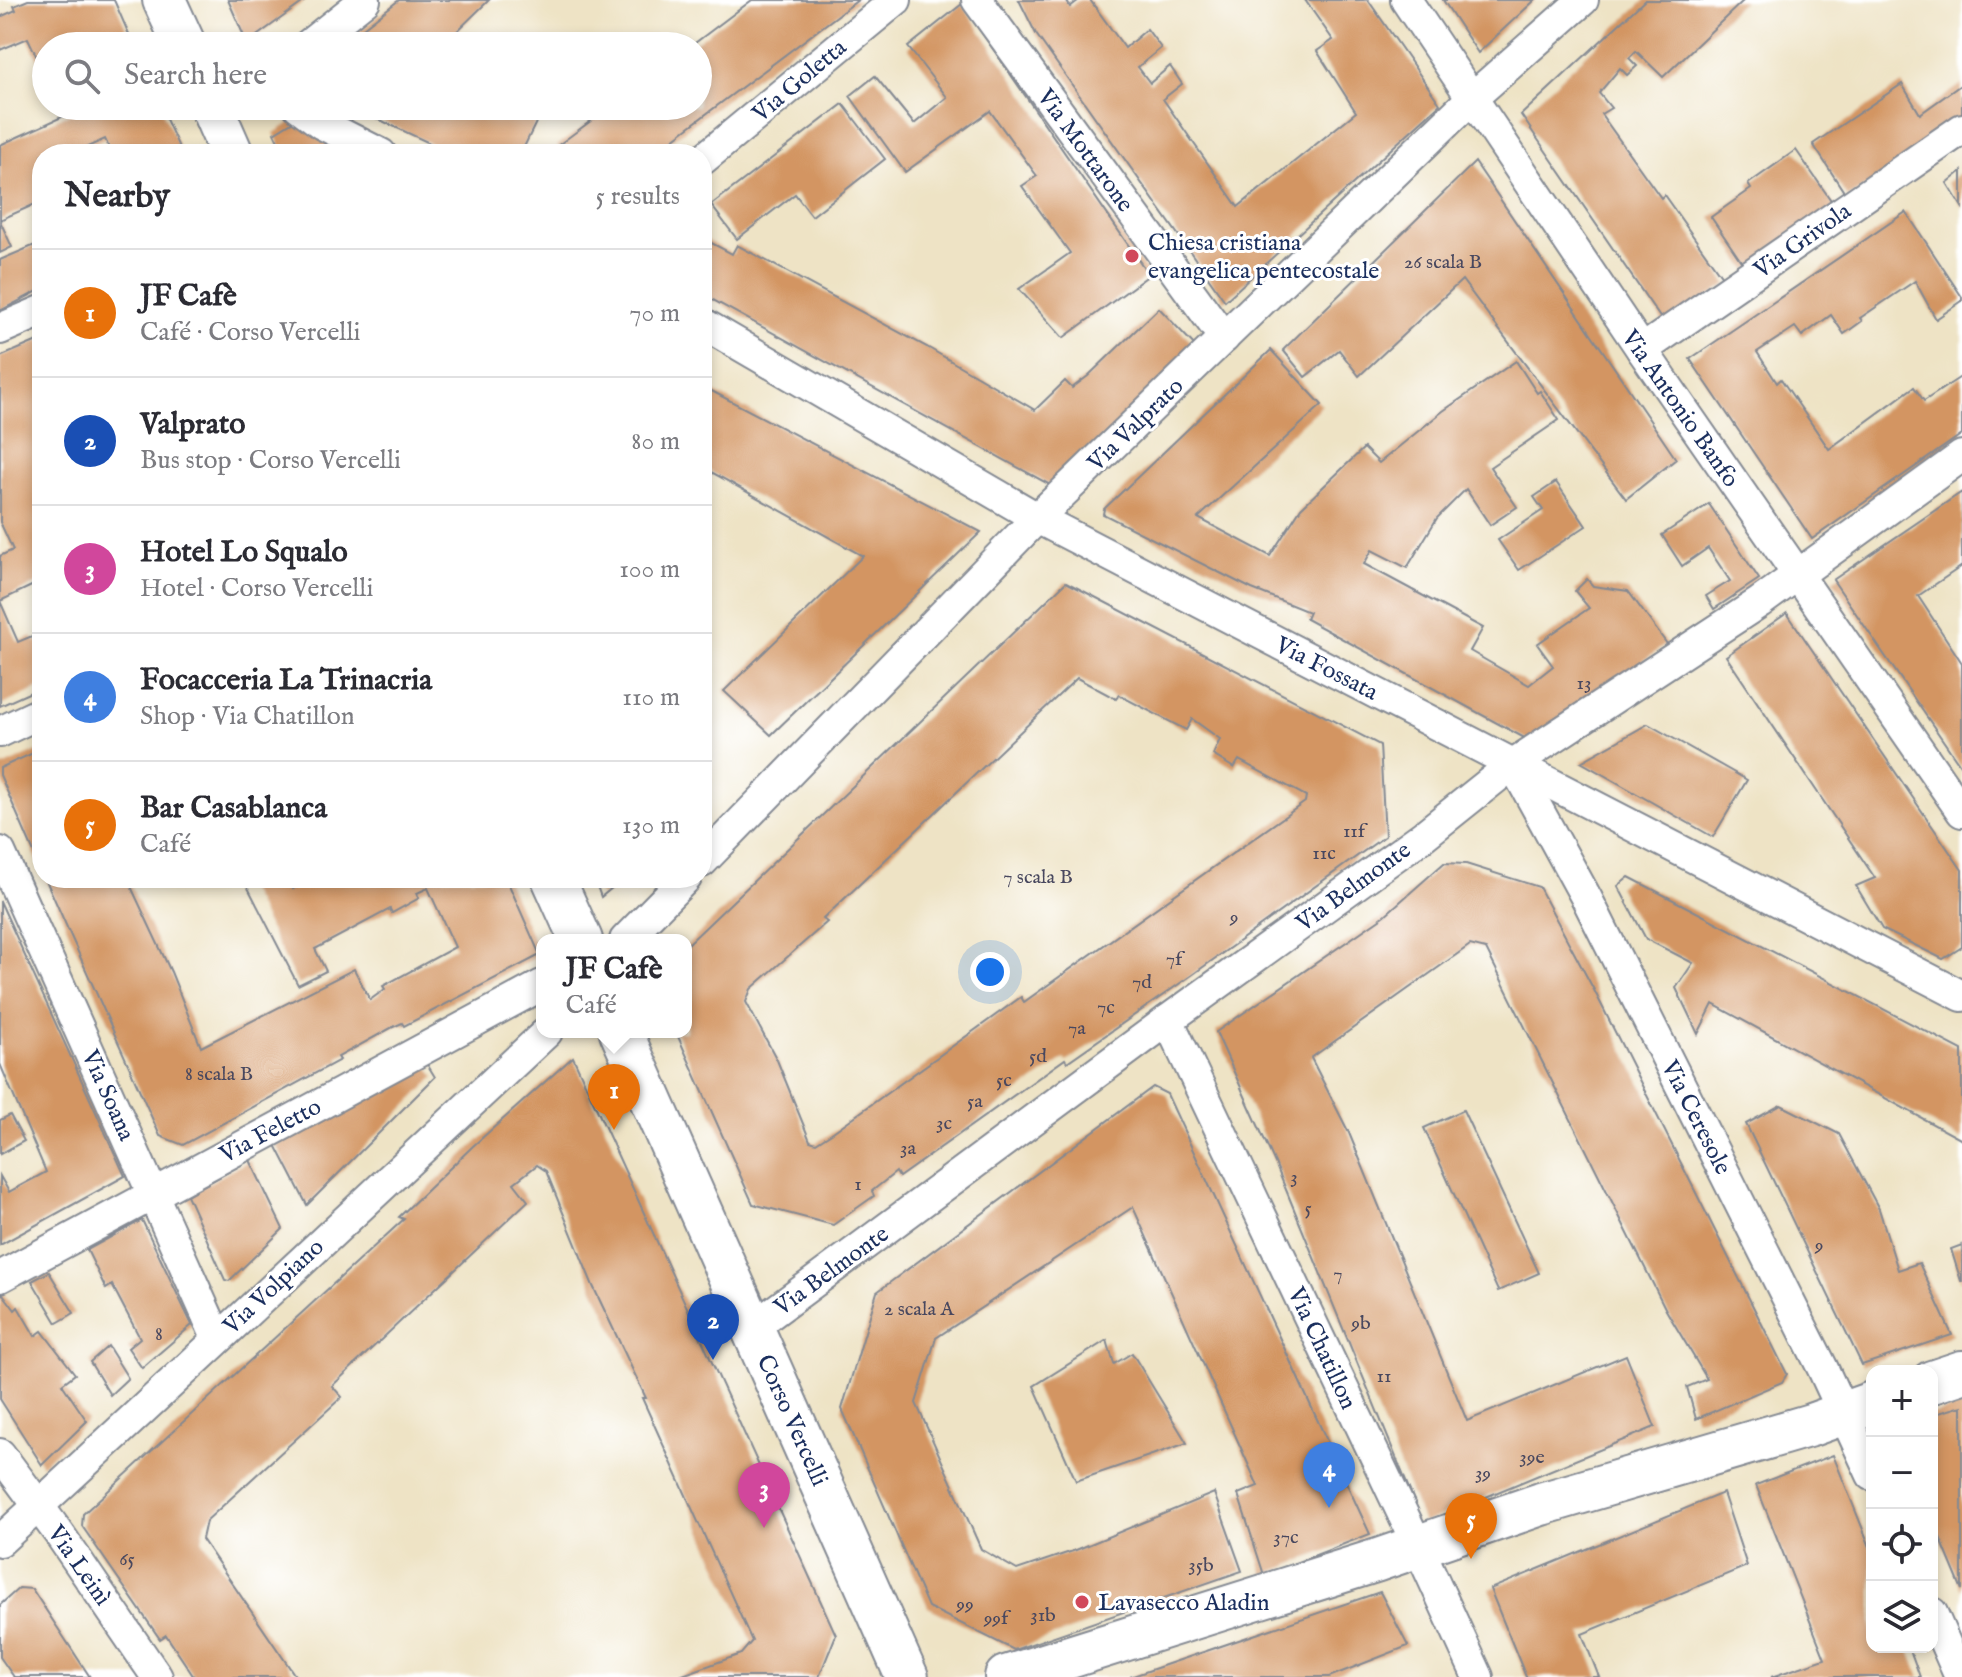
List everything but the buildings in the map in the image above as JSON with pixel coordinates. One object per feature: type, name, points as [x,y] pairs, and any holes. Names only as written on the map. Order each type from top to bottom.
[{"type":"street","points":[[164,0],[179,32]]},
{"type":"street","points":[[325,32],[365,0]]},
{"type":"street","name":"Via Goletta","points":[[712,152],[896,0]]},
{"type":"street","name":"Via Mottarone","points":[[977,0],[1224,338]]},
{"type":"street","name":"Via Antonio Banfo","points":[[1406,0],[1796,576],[1962,812]]},
{"type":"street","name":"Via Valprato","points":[[712,852],[1037,518],[1472,98],[1583,0]]},
{"type":"street","points":[[221,120],[229,144]]},
{"type":"street","points":[[317,120],[361,144]]},
{"type":"street","name":"Via Grivola","points":[[1642,350],[1962,129]]},
{"type":"street","points":[[0,329],[32,315]]},
{"type":"street","name":"Via Fossata","points":[[712,329],[1037,518],[1962,996]]},
{"type":"street","name":"Via Belmonte","points":[[752,1328],[1423,836],[1513,764],[1796,576],[1962,456]]},
{"type":"street","points":[[0,732],[32,717]]},
{"type":"street","name":"Via Ceresole","points":[[1513,764],[1858,1408],[1866,1446]]},
{"type":"street","name":"Via Soana","points":[[0,852],[217,1338]]},
{"type":"street","points":[[558,888],[578,934]]},
{"type":"street","points":[[631,934],[676,888]]},
{"type":"street","name":"Via Feletto","points":[[0,1277],[536,988]]},
{"type":"street","name":"Via Chatillon","points":[[1168,1020],[1478,1677]]},
{"type":"street","name":"Via Volpiano","points":[[0,1541],[541,1038]]},
{"type":"street","name":"Corso Vercelli","points":[[624,1038],[907,1677]]},
{"type":"street","points":[[1938,1380],[1962,1372]]},
{"type":"street","points":[[1006,1677],[1541,1504],[1858,1408]]},
{"type":"street","name":"Via Leinì","points":[[0,1454],[157,1677]]},
{"type":"street","points":[[1938,1627],[1960,1677]]},
{"type":"place","name":"Chiesa cristiana evangelica pentecostale","points":[[1132,256]]},
{"type":"place","name":"JF Cafè","points":[[614,1130]]},
{"type":"place","name":"Valprato","points":[[713,1360]]},
{"type":"place","name":"Focacceria La Trinacria","points":[[1329,1508]]},
{"type":"place","name":"Hotel Lo Squalo","points":[[764,1528]]},
{"type":"place","name":"Bar Casablanca","points":[[1471,1559]]},
{"type":"place","name":"Lavasecco Aladin","points":[[1082,1602]]}]
